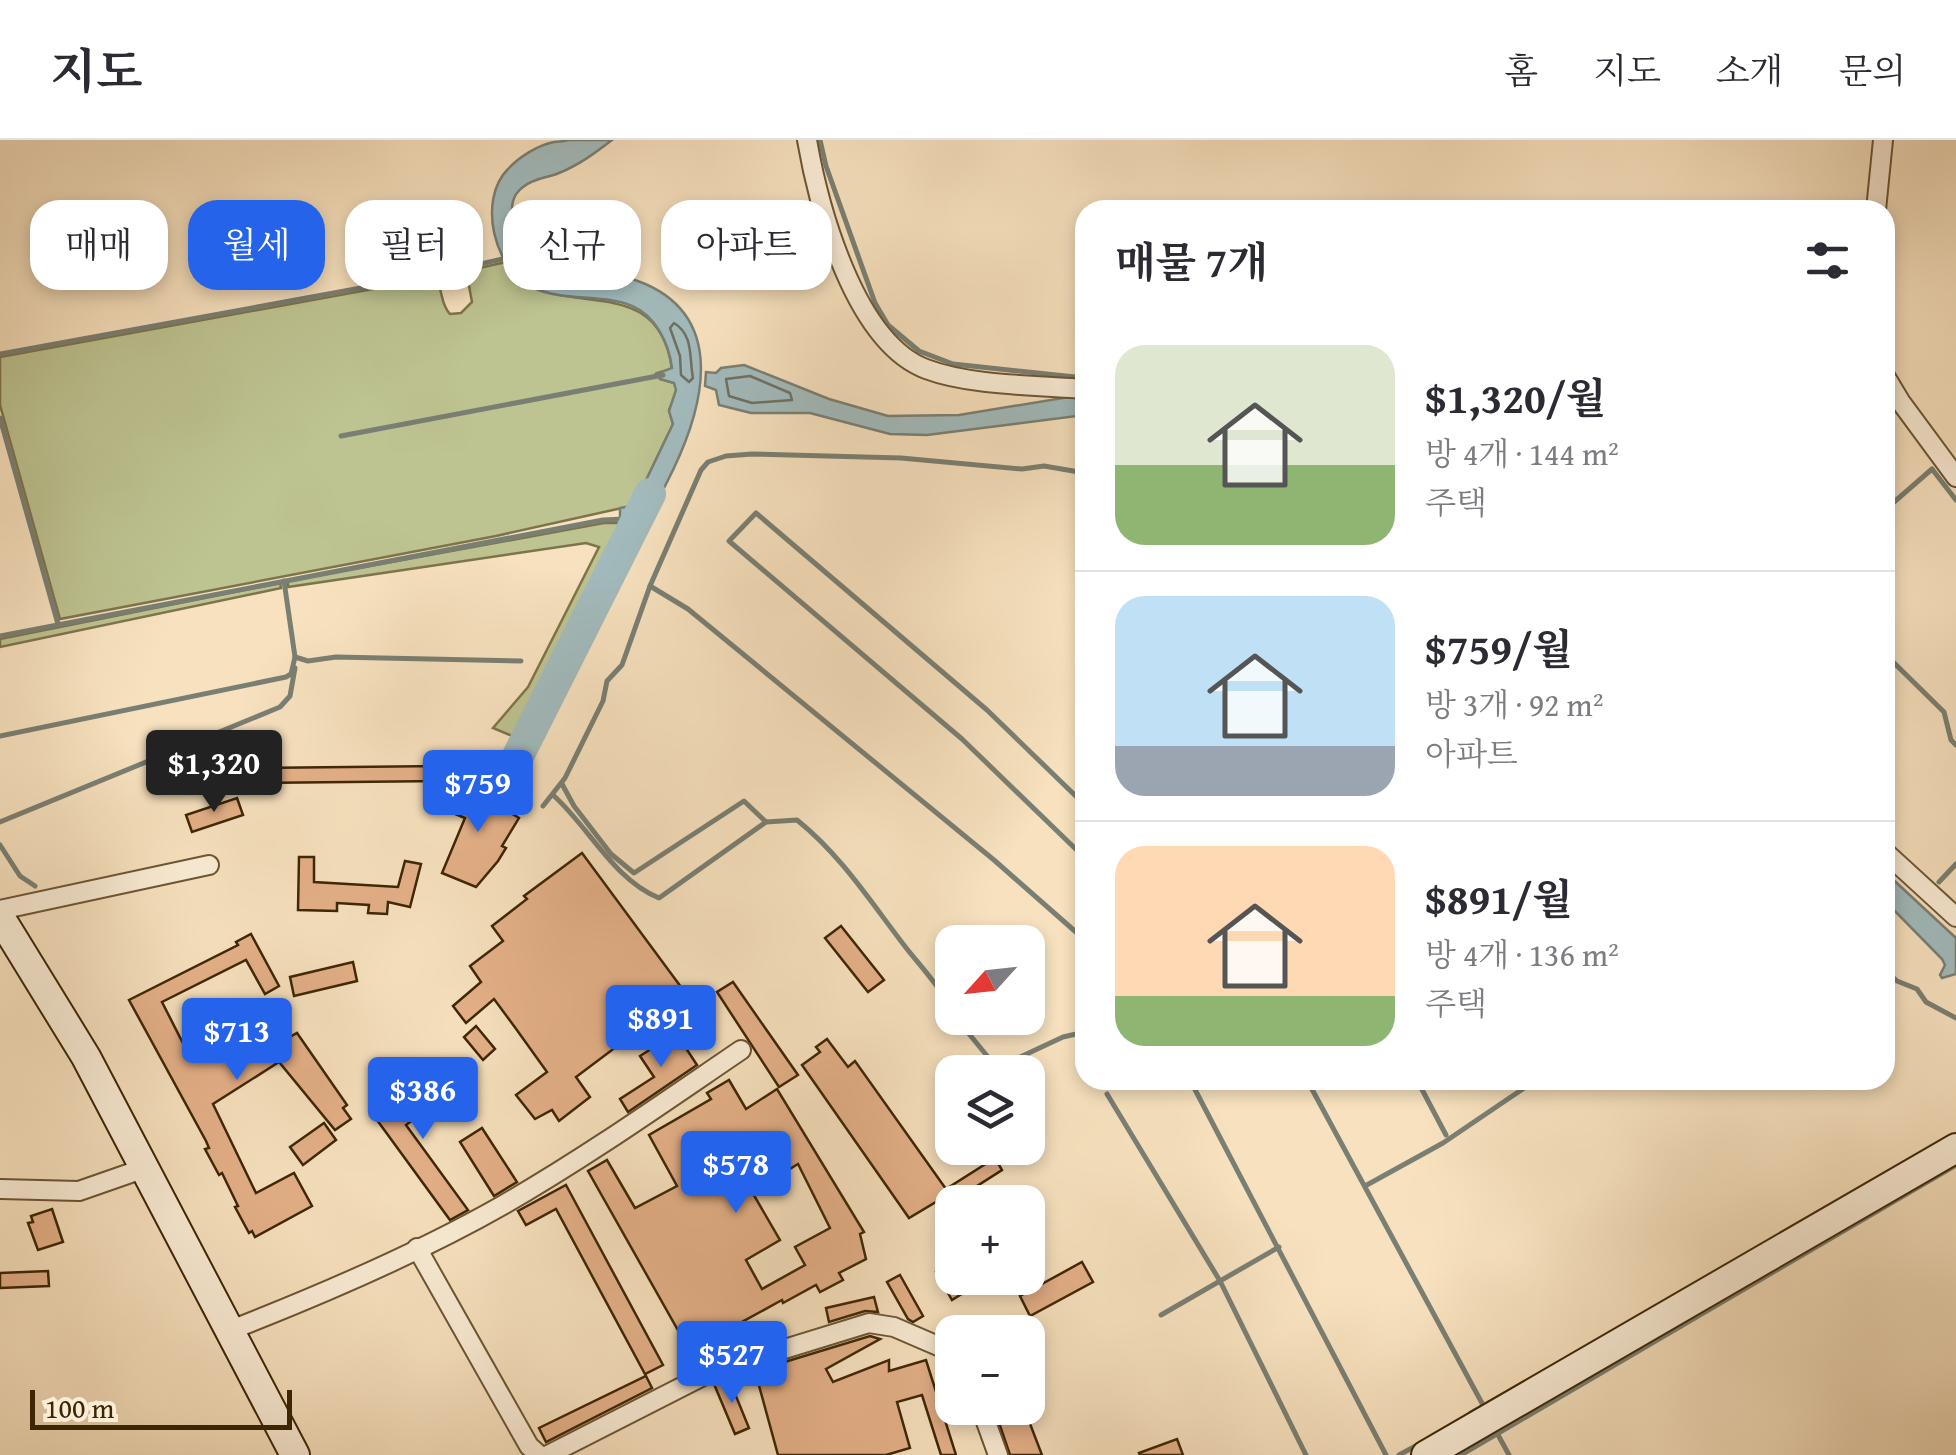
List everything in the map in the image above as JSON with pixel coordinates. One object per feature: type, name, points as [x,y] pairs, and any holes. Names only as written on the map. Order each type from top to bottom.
[{"type":"main road","points":[[0,913],[86,1057],[294,1455]]},
{"type":"main road","points":[[1426,1455],[1956,1148]]},
{"type":"street","points":[[807,140],[824,209],[849,281],[869,322],[884,340],[924,368],[1075,389]]},
{"type":"street","points":[[1877,200],[1883,140]]},
{"type":"street","points":[[1895,393],[1956,477]]},
{"type":"street","points":[[1895,861],[1956,916]]},
{"type":"street","points":[[0,913],[209,865]]},
{"type":"street","points":[[231,1330],[312,1298],[501,1206],[741,1050]]},
{"type":"street","points":[[0,1189],[80,1191],[146,1168]]},
{"type":"street","points":[[416,1248],[529,1446],[539,1455]]},
{"type":"street","points":[[548,1455],[713,1371],[869,1323],[894,1326],[935,1344]]},
{"type":"street","points":[[987,1425],[998,1455]]},
{"type":"green space","points":[[503,263],[503,290],[542,290],[624,306],[646,316],[662,336],[672,369],[657,373],[660,379],[674,383],[677,390],[669,410],[673,424],[631,506],[496,536],[60,619],[0,405],[0,357],[367,290],[440,290],[450,314],[461,313],[472,302],[470,290],[483,290],[483,267]]},
{"type":"green space","points":[[620,523],[624,528],[623,541],[522,740],[493,728],[528,687],[599,547],[586,543],[288,587],[288,581]]},
{"type":"green space","points":[[280,583],[281,588],[0,647],[0,639]]},
{"type":"water","points":[[612,140],[573,166],[532,182],[519,190],[514,200],[503,200],[503,256],[492,216],[499,182],[523,156],[548,144]]},
{"type":"water","points":[[641,283],[660,292],[682,311],[695,333],[700,386],[694,414],[673,470],[633,536],[625,533],[620,523],[620,508],[631,506],[637,499],[673,424],[669,411],[676,390],[674,383],[656,374],[672,368],[668,350],[654,324],[632,306],[540,290],[641,290]]},
{"type":"water","points":[[744,365],[829,399],[888,416],[959,415],[1075,396],[1075,416],[927,435],[890,434],[810,413],[751,413],[719,405],[716,390],[705,386],[706,372],[716,373],[721,368]]},
{"type":"water","points":[[1895,881],[1956,938],[1956,974],[1942,978],[1942,959],[1895,911]]},
{"type":"building","points":[[441,766],[441,781],[255,783],[255,768]]},
{"type":"building","points":[[461,781],[490,793],[488,799],[519,818],[498,861],[476,887],[442,873],[465,818],[448,811]]},
{"type":"building","points":[[237,798],[243,815],[192,832],[186,815]]},
{"type":"building","points":[[582,853],[681,987],[611,1039],[616,1047],[576,1077],[590,1097],[559,1121],[552,1110],[535,1119],[516,1095],[547,1072],[514,1026],[494,999],[466,1023],[453,1006],[481,982],[470,966],[503,941],[492,926],[527,899],[524,896]]},
{"type":"building","points":[[299,857],[314,857],[314,882],[398,887],[405,861],[421,864],[410,907],[388,902],[387,914],[368,913],[369,905],[337,903],[337,911],[298,910]]},
{"type":"building","points":[[841,926],[884,980],[868,992],[825,938]]},
{"type":"building","points":[[251,934],[279,986],[265,994],[246,960],[162,1002],[192,1061],[259,1026],[270,1048],[297,1033],[347,1105],[343,1108],[351,1119],[335,1130],[279,1062],[213,1104],[256,1193],[294,1173],[312,1206],[255,1237],[235,1207],[238,1206],[222,1173],[219,1175],[205,1149],[209,1148],[206,1141],[129,1000],[238,945],[236,942]]},
{"type":"building","points":[[353,962],[357,981],[294,996],[290,977]]},
{"type":"building","points":[[733,982],[798,1075],[779,1087],[717,992]]},
{"type":"building","points":[[476,1026],[495,1049],[483,1060],[464,1037]]},
{"type":"building","points":[[676,1033],[697,1065],[628,1112],[620,1099],[654,1077],[640,1056]]},
{"type":"building","points":[[827,1039],[848,1067],[855,1061],[943,1185],[935,1185],[935,1203],[909,1218],[802,1065],[820,1052],[816,1047]]},
{"type":"building","points":[[445,1071],[457,1087],[406,1125],[468,1210],[450,1220],[377,1120]]},
{"type":"building","points":[[729,1080],[746,1109],[777,1089],[864,1232],[860,1234],[866,1259],[839,1273],[843,1280],[820,1292],[816,1285],[783,1303],[782,1300],[692,1355],[588,1171],[607,1160],[635,1208],[677,1186],[649,1135],[711,1099],[707,1093]],"holes":[[[798,1164],[830,1228],[795,1247],[805,1265],[762,1289],[746,1260],[780,1240],[752,1192]]]},
{"type":"building","points":[[324,1123],[336,1140],[303,1165],[290,1147]]},
{"type":"building","points":[[482,1128],[517,1182],[494,1196],[460,1142]]},
{"type":"building","points":[[984,1165],[999,1165],[1002,1170],[979,1185],[952,1185]]},
{"type":"building","points":[[566,1185],[663,1365],[645,1374],[556,1209],[526,1225],[518,1211]]},
{"type":"building","points":[[52,1209],[63,1242],[38,1250],[28,1223],[33,1222],[31,1216]]},
{"type":"building","points":[[1082,1262],[1093,1282],[1030,1315],[1020,1296],[1045,1295],[1045,1282]]},
{"type":"building","points":[[48,1271],[49,1286],[0,1288],[0,1273]]},
{"type":"building","points":[[900,1275],[923,1316],[913,1322],[887,1282]]},
{"type":"building","points":[[874,1297],[878,1312],[865,1311],[829,1322],[826,1308]]},
{"type":"building","points":[[870,1336],[880,1339],[826,1369],[833,1382],[889,1360],[889,1371],[926,1360],[935,1388],[935,1425],[947,1425],[956,1455],[941,1455],[922,1395],[897,1402],[910,1448],[886,1455],[778,1455],[755,1371]]},
{"type":"building","points":[[646,1376],[652,1388],[546,1442],[539,1428]]},
{"type":"building","points":[[729,1379],[749,1428],[735,1434],[714,1384]]},
{"type":"building","points":[[1000,1425],[1031,1425],[1042,1455],[1010,1455]]},
{"type":"building","points":[[1177,1439],[1183,1455],[1139,1453]]},
{"type":"waterway","points":[[820,140],[875,303],[888,325],[919,351],[953,364],[1075,377]]},
{"type":"waterway","points":[[0,354],[503,259]]},
{"type":"waterway","points":[[341,436],[663,375]]},
{"type":"waterway","points":[[0,418],[58,624]]},
{"type":"waterway","points":[[543,806],[565,778],[603,701],[607,681],[622,665],[650,586],[708,462],[752,454],[901,458],[1075,471]]},
{"type":"waterway","points":[[1895,501],[1932,469],[1956,500]]},
{"type":"waterway","points":[[518,756],[650,494]]},
{"type":"waterway","points":[[1075,795],[987,710],[756,513],[729,541],[962,739],[1075,848]]},
{"type":"waterway","points":[[0,636],[603,520],[625,519]]},
{"type":"waterway","points":[[284,581],[295,657]]},
{"type":"waterway","points":[[650,586],[688,609],[1075,931]]},
{"type":"waterway","points":[[0,736],[286,677],[291,674],[295,657],[308,661],[336,657],[521,661]]},
{"type":"waterway","points":[[1895,664],[1944,712],[1956,745]]},
{"type":"waterway","points":[[0,822],[280,707],[290,696],[295,668]]},
{"type":"waterway","points":[[562,784],[611,854],[634,873],[744,801],[766,822],[797,820],[856,881],[935,984]]},
{"type":"waterway","points":[[553,795],[628,878],[659,898],[766,822]]},
{"type":"waterway","points":[[0,845],[20,876],[35,886]]},
{"type":"waterway","points":[[1939,882],[1956,864]]},
{"type":"waterway","points":[[1895,979],[1917,989],[1926,1002],[1956,1018]]},
{"type":"waterway","points":[[970,1035],[997,1068],[1075,1034]]},
{"type":"waterway","points":[[1195,1090],[1386,1455]]},
{"type":"waterway","points":[[1312,1090],[1483,1405]]},
{"type":"waterway","points":[[1422,1090],[1446,1135]]},
{"type":"waterway","points":[[1365,1186],[1443,1143],[1521,1090]]},
{"type":"waterway","points":[[1107,1094],[1220,1281],[1306,1455]]},
{"type":"waterway","points":[[1461,1455],[1956,1165]]},
{"type":"waterway","points":[[1161,1315],[1279,1247]]},
{"type":"waterway","points":[[1471,1413],[1570,1357]]},
{"type":"waterway","points":[[1497,1433],[1509,1455]]},
{"type":"waterway","points":[[1399,1455],[1423,1442]]}]
